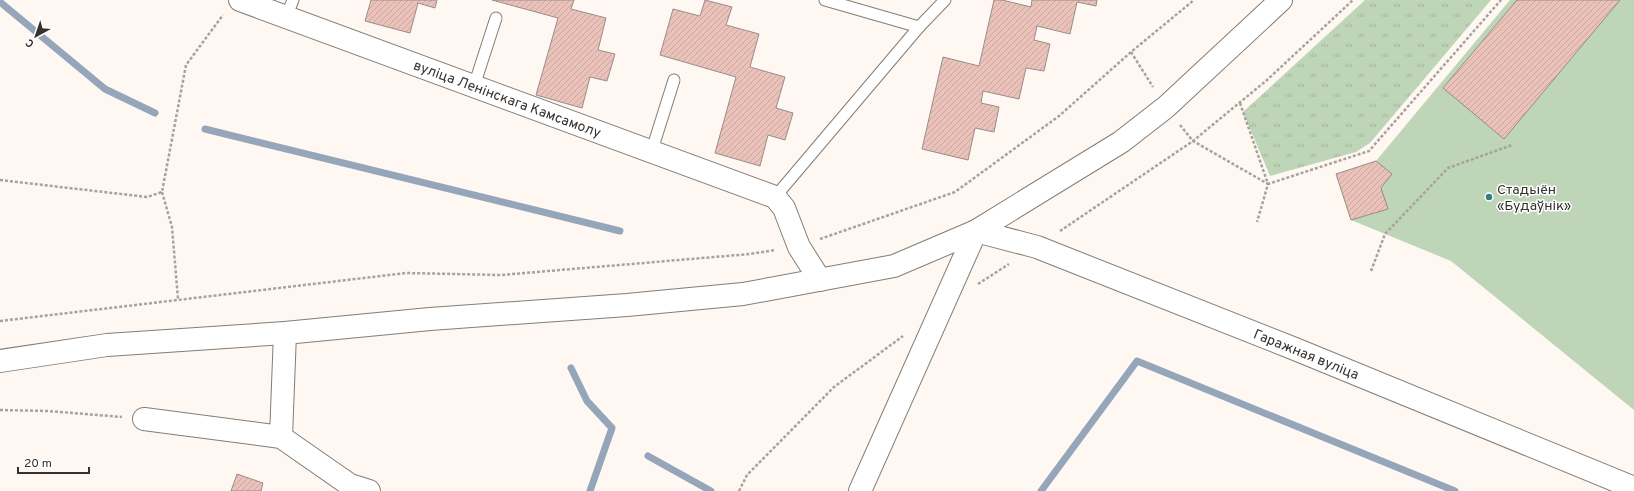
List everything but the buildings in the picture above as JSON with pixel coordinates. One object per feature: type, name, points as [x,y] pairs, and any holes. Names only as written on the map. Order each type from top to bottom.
[{"type":"street","points":[[0,361],[107,345],[285,333],[430,319],[743,294],[894,266],[976,231],[1121,142],[1166,107],[1280,0]]},
{"type":"street","name":"вуліца Ленінскага Камсамолу","points":[[239,4],[289,9],[474,86],[651,153],[775,197]]},
{"type":"street","points":[[775,197],[784,208],[799,247],[820,280]]},
{"type":"street","points":[[860,491],[976,231]]},
{"type":"street","name":"Гаражная вуліца","points":[[976,231],[1037,247],[1295,349],[1634,488]]},
{"type":"street","points":[[281,438],[285,333]]},
{"type":"street","points":[[144,419],[281,438],[350,485],[369,491]]},
{"type":"lane","points":[[825,0],[919,27]]},
{"type":"lane","points":[[775,197],[919,27],[945,0]]},
{"type":"lane","points":[[474,86],[496,18]]},
{"type":"lane","points":[[651,153],[674,80]]},
{"type":"path","points":[[0,320],[406,273],[501,275],[750,254],[799,247],[955,192],[1059,116],[1131,52],[1194,0]]},
{"type":"path","points":[[1193,141],[1268,184],[1369,151],[1501,0]]},
{"type":"path","points":[[178,299],[172,227],[162,192],[186,65],[239,4]]},
{"type":"path","points":[[1240,103],[1268,184],[1257,222]]},
{"type":"path","points":[[1371,271],[1385,234],[1448,168],[1512,146]]},
{"type":"path","points":[[0,180],[147,197],[162,192]]},
{"type":"path","points":[[0,410],[48,411],[144,419]]},
{"type":"path","points":[[739,491],[746,475]]},
{"type":"green space","points":[[1365,0],[1491,0],[1370,143],[1356,152],[1270,176],[1243,112]]},
{"type":"green space","name":"Стадыён «Будаўнік»","points":[[1510,0],[1634,0],[1634,410],[1451,261],[1351,220],[1336,174],[1376,161]]},
{"type":"waterway","points":[[0,2],[105,89],[155,113]]},
{"type":"waterway","points":[[205,129],[620,231]]},
{"type":"waterway","points":[[1041,491],[1137,361],[1455,491]]},
{"type":"waterway","points":[[571,368],[587,401],[612,428],[590,491]]},
{"type":"waterway","points":[[648,456],[711,491]]},
{"type":"place","name":"Стадыён «Будаўнік»","points":[[1489,197]]}]
